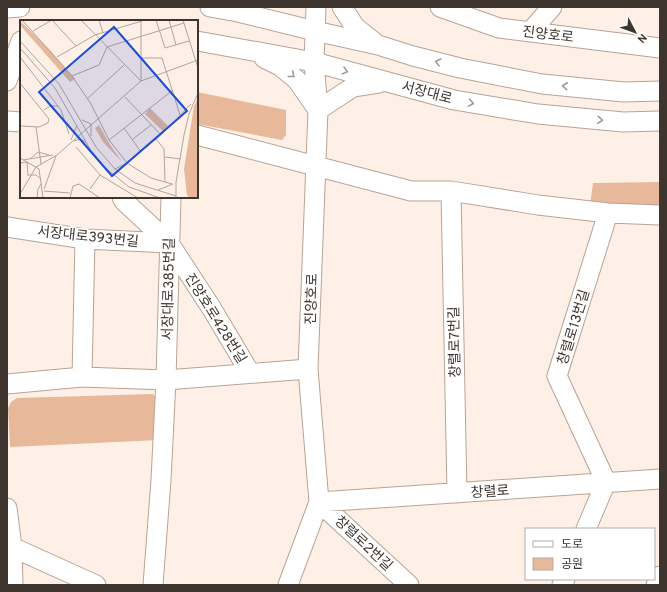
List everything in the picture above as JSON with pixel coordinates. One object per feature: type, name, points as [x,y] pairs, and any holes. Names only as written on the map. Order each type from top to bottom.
[{"type":"street","points":[[7,8],[20,7]]},
{"type":"street","points":[[210,7],[252,15],[460,68],[542,84],[624,92],[660,92]]},
{"type":"street","points":[[252,15],[282,9],[284,7]]},
{"type":"street","name":"진양호로","points":[[288,585],[319,502],[308,369],[318,110],[314,62],[316,7]]},
{"type":"street","points":[[342,7],[355,26],[378,46]]},
{"type":"street","name":"진양호로","points":[[440,7],[499,28],[660,48]]},
{"type":"street","points":[[530,32],[552,7]]},
{"type":"street","points":[[7,42],[20,40]]},
{"type":"street","name":"서장대로","points":[[198,41],[314,62],[454,100],[538,114],[623,122],[660,121]]},
{"type":"street","points":[[7,82],[20,43]]},
{"type":"street","points":[[246,49],[280,66],[297,80],[318,110],[354,87],[388,82]]},
{"type":"street","points":[[7,121],[20,122]]},
{"type":"street","points":[[198,135],[411,192],[451,191],[538,205],[608,213],[660,215]]},
{"type":"street","name":"창렬로7번길","points":[[451,191],[457,493]]},
{"type":"street","name":"진양호로428번길","points":[[122,198],[169,243],[212,309],[250,373]]},
{"type":"street","name":"서장대로385번길","points":[[166,380],[171,198]]},
{"type":"street","name":"창렬로13번길","points":[[606,482],[557,376],[608,213]]},
{"type":"street","name":"서장대로393번길","points":[[7,227],[85,239],[169,243]]},
{"type":"street","points":[[82,378],[85,239]]},
{"type":"street","name":"진양호로428번길","points":[[7,384],[82,378],[166,380],[308,369]]},
{"type":"street","points":[[153,585],[161,480],[166,380]]},
{"type":"street","name":"창렬로","points":[[319,502],[660,479]]},
{"type":"street","points":[[586,528],[606,482]]},
{"type":"street","name":"창렬로2번길","points":[[319,502],[409,585]]},
{"type":"street","points":[[7,508],[12,546],[13,585]]},
{"type":"street","points":[[12,546],[96,585]]},
{"type":"street","points":[[656,585],[660,576]]},
{"type":"green space","points":[[198,92],[286,110],[286,135],[282,140],[198,124]]},
{"type":"green space","points":[[660,182],[660,215],[589,214],[593,183]]},
{"type":"green space","points":[[153,394],[161,403],[159,440],[10,447],[8,408],[11,402],[17,398]]}]
